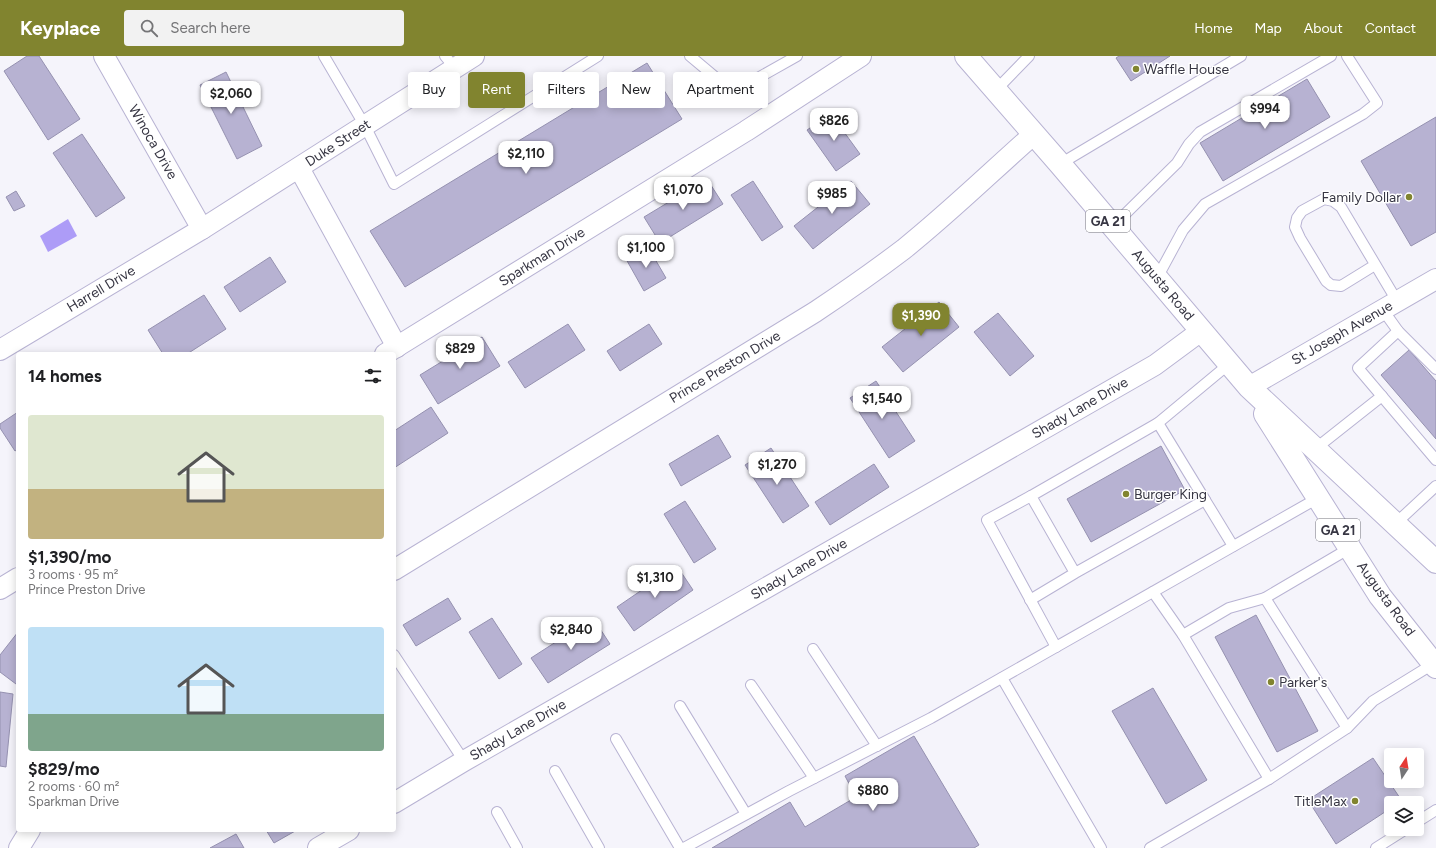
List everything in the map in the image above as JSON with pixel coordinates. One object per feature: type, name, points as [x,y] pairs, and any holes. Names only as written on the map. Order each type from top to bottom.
[{"type":"highway","name":"Augusta Road","points":[[966,56],[1060,164],[1249,387],[1436,562]]},
{"type":"highway","name":"Augusta Road","points":[[1249,387],[1380,596],[1435,665]]},
{"type":"street","name":"Winoca Drive","points":[[104,56],[202,229]]},
{"type":"street","name":"Duke Street","points":[[202,229],[365,126],[450,62],[474,56]]},
{"type":"street","name":"Sparkman Drive","points":[[391,351],[746,131],[860,56]]},
{"type":"street","name":"Prince Preston Drive","points":[[396,569],[815,312],[903,249],[937,221],[1034,134]]},
{"type":"street","points":[[299,168],[391,351]]},
{"type":"street","name":"Harrell Drive","points":[[0,350],[202,229]]},
{"type":"street","name":"St Joseph Avenue","points":[[1249,387],[1436,279]]},
{"type":"street","name":"Shady Lane Drive","points":[[396,802],[464,761],[1155,365],[1202,331]]},
{"type":"street","points":[[0,589],[16,579]]},
{"type":"street","points":[[19,848],[29,832]]},
{"type":"street","points":[[318,848],[346,832]]},
{"type":"lane","points":[[324,56],[365,126],[394,184],[598,56]]},
{"type":"lane","points":[[690,56],[733,92],[797,56]]},
{"type":"lane","points":[[996,90],[1029,56]]},
{"type":"lane","points":[[1060,164],[1242,56]]},
{"type":"lane","points":[[1113,226],[1176,163],[1189,144],[1200,132],[1331,56]]},
{"type":"lane","points":[[1157,278],[1183,230],[1205,204],[1363,114],[1377,103],[1347,56]]},
{"type":"lane","points":[[1375,265],[1341,286],[1331,285],[1326,281],[1300,238],[1295,227],[1297,218],[1302,211],[1324,199],[1333,201],[1341,207],[1375,265],[1398,331],[1436,369]]},
{"type":"lane","points":[[1398,331],[1358,368],[1436,460]]},
{"type":"lane","points":[[1056,648],[987,520],[1158,423],[1229,364]]},
{"type":"lane","points":[[1315,449],[1382,396]]},
{"type":"lane","points":[[1158,423],[1233,546]]},
{"type":"lane","points":[[1395,524],[1436,486]]},
{"type":"lane","points":[[1031,496],[1074,573]]},
{"type":"lane","points":[[684,848],[814,778],[931,718],[1318,498]]},
{"type":"lane","points":[[1030,600],[1074,573],[1205,500]]},
{"type":"lane","points":[[1183,635],[1229,608],[1265,598],[1350,548]]},
{"type":"lane","points":[[1154,592],[1183,635],[1269,779]]},
{"type":"lane","points":[[1265,598],[1347,728]]},
{"type":"lane","points":[[813,649],[877,746]]},
{"type":"lane","points":[[396,658],[464,761]]},
{"type":"lane","points":[[1150,848],[1269,779],[1347,728],[1373,701],[1435,665]]},
{"type":"lane","points":[[1002,678],[1101,848]]},
{"type":"lane","points":[[751,685],[814,778]]},
{"type":"lane","points":[[680,706],[746,814]]},
{"type":"lane","points":[[616,739],[680,848]]},
{"type":"lane","points":[[556,771],[599,848]]},
{"type":"lane","points":[[1424,818],[1436,810]]},
{"type":"lane","points":[[497,812],[517,848]]},
{"type":"lane","points":[[1376,848],[1395,836]]},
{"type":"shaded area","points":[[68,219],[77,236],[48,252],[40,236]]},
{"type":"building","points":[[27,56],[39,56],[80,119],[48,140],[4,71]]},
{"type":"building","name":"Waffle House","points":[[1119,56],[1170,56],[1131,81],[1116,58]]},
{"type":"building","points":[[647,63],[653,72],[632,72]]},
{"type":"building","points":[[226,72],[262,146],[237,159],[200,85]]},
{"type":"building","points":[[1307,79],[1330,117],[1223,181],[1200,143]]},
{"type":"building","points":[[607,87],[607,108],[665,108],[665,92],[673,105],[673,108],[675,108],[682,119],[405,287],[370,231],[573,108],[599,108],[599,92]]},
{"type":"building","points":[[831,114],[860,154],[836,171],[807,130]]},
{"type":"building","name":"Family Dollar","points":[[1436,117],[1436,232],[1411,246],[1361,161]]},
{"type":"building","points":[[82,134],[125,198],[96,217],[53,153]]},
{"type":"building","points":[[707,179],[723,204],[660,243],[644,217]]},
{"type":"building","points":[[753,181],[783,227],[762,241],[731,195]]},
{"type":"building","points":[[851,181],[870,204],[813,249],[794,226]]},
{"type":"building","points":[[16,191],[25,206],[14,211],[6,197]]},
{"type":"building","points":[[648,247],[666,278],[644,291],[626,259]]},
{"type":"building","points":[[270,257],[286,282],[240,312],[224,287]]},
{"type":"building","points":[[204,295],[226,329],[190,352],[162,352],[148,330]]},
{"type":"building","points":[[939,302],[959,327],[903,372],[882,347]]},
{"type":"building","points":[[998,313],[1034,356],[1010,376],[974,332]]},
{"type":"building","points":[[568,324],[585,350],[525,388],[508,362]]},
{"type":"building","points":[[649,324],[662,344],[620,371],[607,351]]},
{"type":"building","points":[[482,337],[500,366],[438,404],[420,375]]},
{"type":"building","points":[[1409,350],[1436,381],[1436,439],[1381,375]]},
{"type":"building","points":[[876,381],[915,441],[889,458],[850,398]]},
{"type":"building","points":[[431,407],[448,433],[396,467],[396,430]]},
{"type":"building","points":[[16,413],[15,451],[0,428],[0,424]]},
{"type":"building","points":[[718,435],[731,457],[681,486],[669,464]]},
{"type":"building","name":"Burger King","points":[[1161,446],[1185,490],[1091,542],[1067,499]]},
{"type":"building","points":[[771,448],[809,506],[783,523],[745,465]]},
{"type":"building","points":[[874,464],[889,487],[830,525],[815,502]]},
{"type":"building","points":[[685,501],[716,549],[694,563],[664,514]]},
{"type":"building","points":[[677,566],[693,590],[634,631],[617,607]]},
{"type":"building","points":[[448,598],[461,619],[416,646],[403,625]]},
{"type":"building","points":[[1256,615],[1318,731],[1277,752],[1215,637]]},
{"type":"building","points":[[492,618],[522,664],[499,679],[469,632]]},
{"type":"building","points":[[593,618],[610,644],[548,683],[531,658]]},
{"type":"building","points":[[16,635],[16,684],[0,672],[0,655]]},
{"type":"building","points":[[1153,688],[1207,780],[1166,804],[1112,711]]},
{"type":"building","points":[[0,692],[13,694],[6,767],[0,766]]},
{"type":"building","points":[[914,736],[979,845],[974,848],[712,848],[790,802],[805,827],[856,797],[845,776]]},
{"type":"building","name":"TitleMax","points":[[1373,758],[1384,774],[1384,788],[1393,788],[1399,796],[1384,796],[1384,813],[1336,844],[1308,800]]},
{"type":"building","points":[[267,832],[293,832],[274,843]]},
{"type":"building","points":[[236,834],[244,848],[210,848]]},
{"type":"place","name":"Waffle House","points":[[1136,69]]},
{"type":"place","name":"Family Dollar","points":[[1409,197]]},
{"type":"place","name":"Burger King","points":[[1126,494]]},
{"type":"place","name":"Parker's","points":[[1271,682]]},
{"type":"place","name":"TitleMax","points":[[1355,801]]}]
